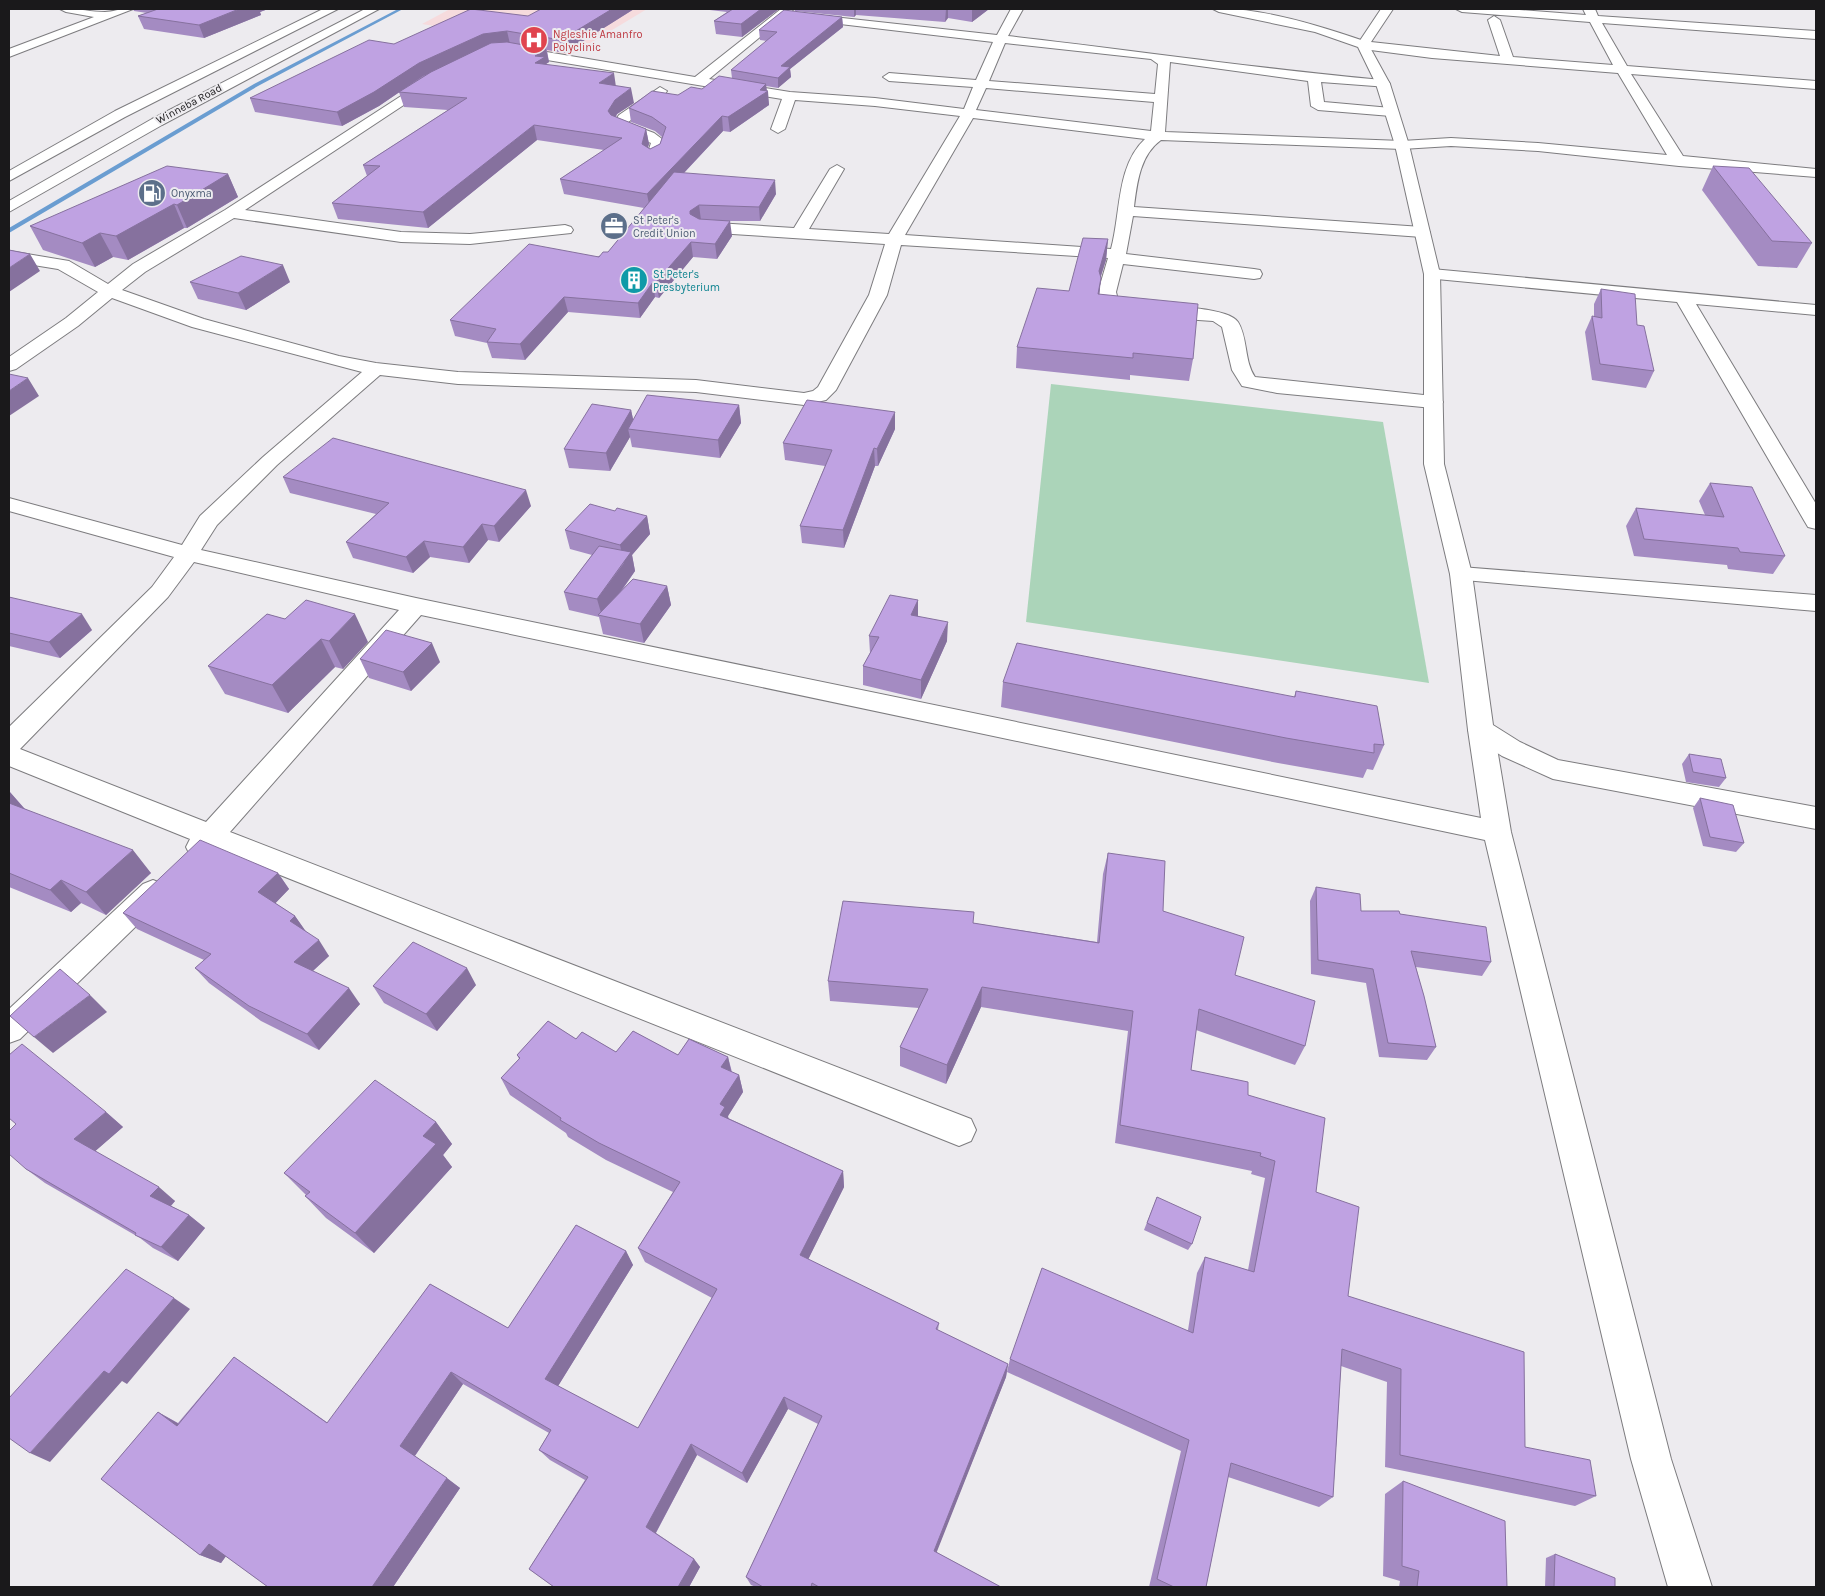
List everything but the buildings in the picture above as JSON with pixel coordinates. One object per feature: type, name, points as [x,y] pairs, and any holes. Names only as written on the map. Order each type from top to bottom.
[{"type":"main road","points":[[66,9],[108,16]]},
{"type":"main road","points":[[9,53],[127,9]]},
{"type":"main road","name":"Winneba Road","points":[[9,176],[120,114],[332,9]]},
{"type":"main road","name":"Winneba Road","points":[[9,207],[157,122],[373,9]]},
{"type":"main road","points":[[9,256],[63,265],[108,291],[198,324],[337,361],[376,369],[458,378],[654,383],[804,399],[820,396],[826,390],[878,295],[895,239],[904,220],[968,114],[1000,40],[1017,9]]},
{"type":"main road","points":[[1219,9],[1318,29],[1363,45],[1508,60],[1816,85]]},
{"type":"main road","points":[[1363,45],[1387,9]]},
{"type":"main road","points":[[1462,9],[1591,13],[1816,35]]},
{"type":"main road","points":[[699,80],[784,12],[1000,40],[1132,52],[1314,78],[1383,84]]},
{"type":"main road","points":[[1591,13],[1622,70],[1679,162]]},
{"type":"main road","points":[[1494,20],[1508,60]]},
{"type":"main road","points":[[1363,45],[1383,84],[1402,145],[1432,274],[1434,464],[1461,574],[1497,832],[1651,1459],[1690,1587]]},
{"type":"main road","points":[[500,51],[510,50],[578,60],[790,96],[875,102],[1158,136],[1402,145],[1451,142],[1490,144],[1816,173]]},
{"type":"main road","points":[[1154,56],[1164,63],[1158,136]]},
{"type":"main road","points":[[9,365],[72,322],[108,291],[139,268],[232,213],[429,81],[444,74]]},
{"type":"main road","points":[[889,77],[1160,98]]},
{"type":"main road","points":[[653,158],[659,142],[649,136],[619,125],[624,118],[680,78]]},
{"type":"main road","points":[[1314,78],[1318,106],[1392,112]]},
{"type":"main road","points":[[778,129],[790,96]]},
{"type":"main road","points":[[1158,136],[1148,143],[1130,176],[1126,211],[1107,292],[1110,302],[1126,310],[1217,316],[1230,324],[1241,370],[1249,382],[1277,387],[1345,392],[1433,402]]},
{"type":"main road","points":[[799,233],[837,169]]},
{"type":"main road","points":[[1126,211],[1422,232]]},
{"type":"main road","points":[[232,213],[401,237],[470,239],[565,230]]},
{"type":"main road","points":[[701,227],[895,239],[1116,256],[1254,274]]},
{"type":"main road","points":[[1432,274],[1816,310]]},
{"type":"main road","points":[[1683,297],[1816,522]]},
{"type":"main road","points":[[9,744],[160,592],[188,554],[208,521],[270,461],[376,369]]},
{"type":"main road","points":[[9,504],[188,554],[416,606],[1497,832]]},
{"type":"main road","points":[[1461,574],[1816,603]]},
{"type":"main road","points":[[9,1030],[212,836],[416,606]]},
{"type":"main road","points":[[1482,730],[1511,749],[1553,769],[1816,818]]},
{"type":"main road","points":[[9,755],[959,1130]]},
{"type":"shaded area","name":"Ngleshie Amanfro Polyclinic","points":[[450,9],[647,9],[559,62],[483,34],[422,24]]},
{"type":"green space","points":[[1051,384],[1383,422],[1429,683],[1026,622]]},
{"type":"waterway","points":[[9,231],[256,85],[401,9]]},
{"type":"place","name":"Ngleshie Amanfro Polyclinic","points":[[534,40]]},
{"type":"place","name":"Onyxma","points":[[152,193]]},
{"type":"place","name":"St Peter's Credit Union","points":[[614,226]]},
{"type":"place","name":"St Peter's Presbyterium","points":[[634,280]]}]
